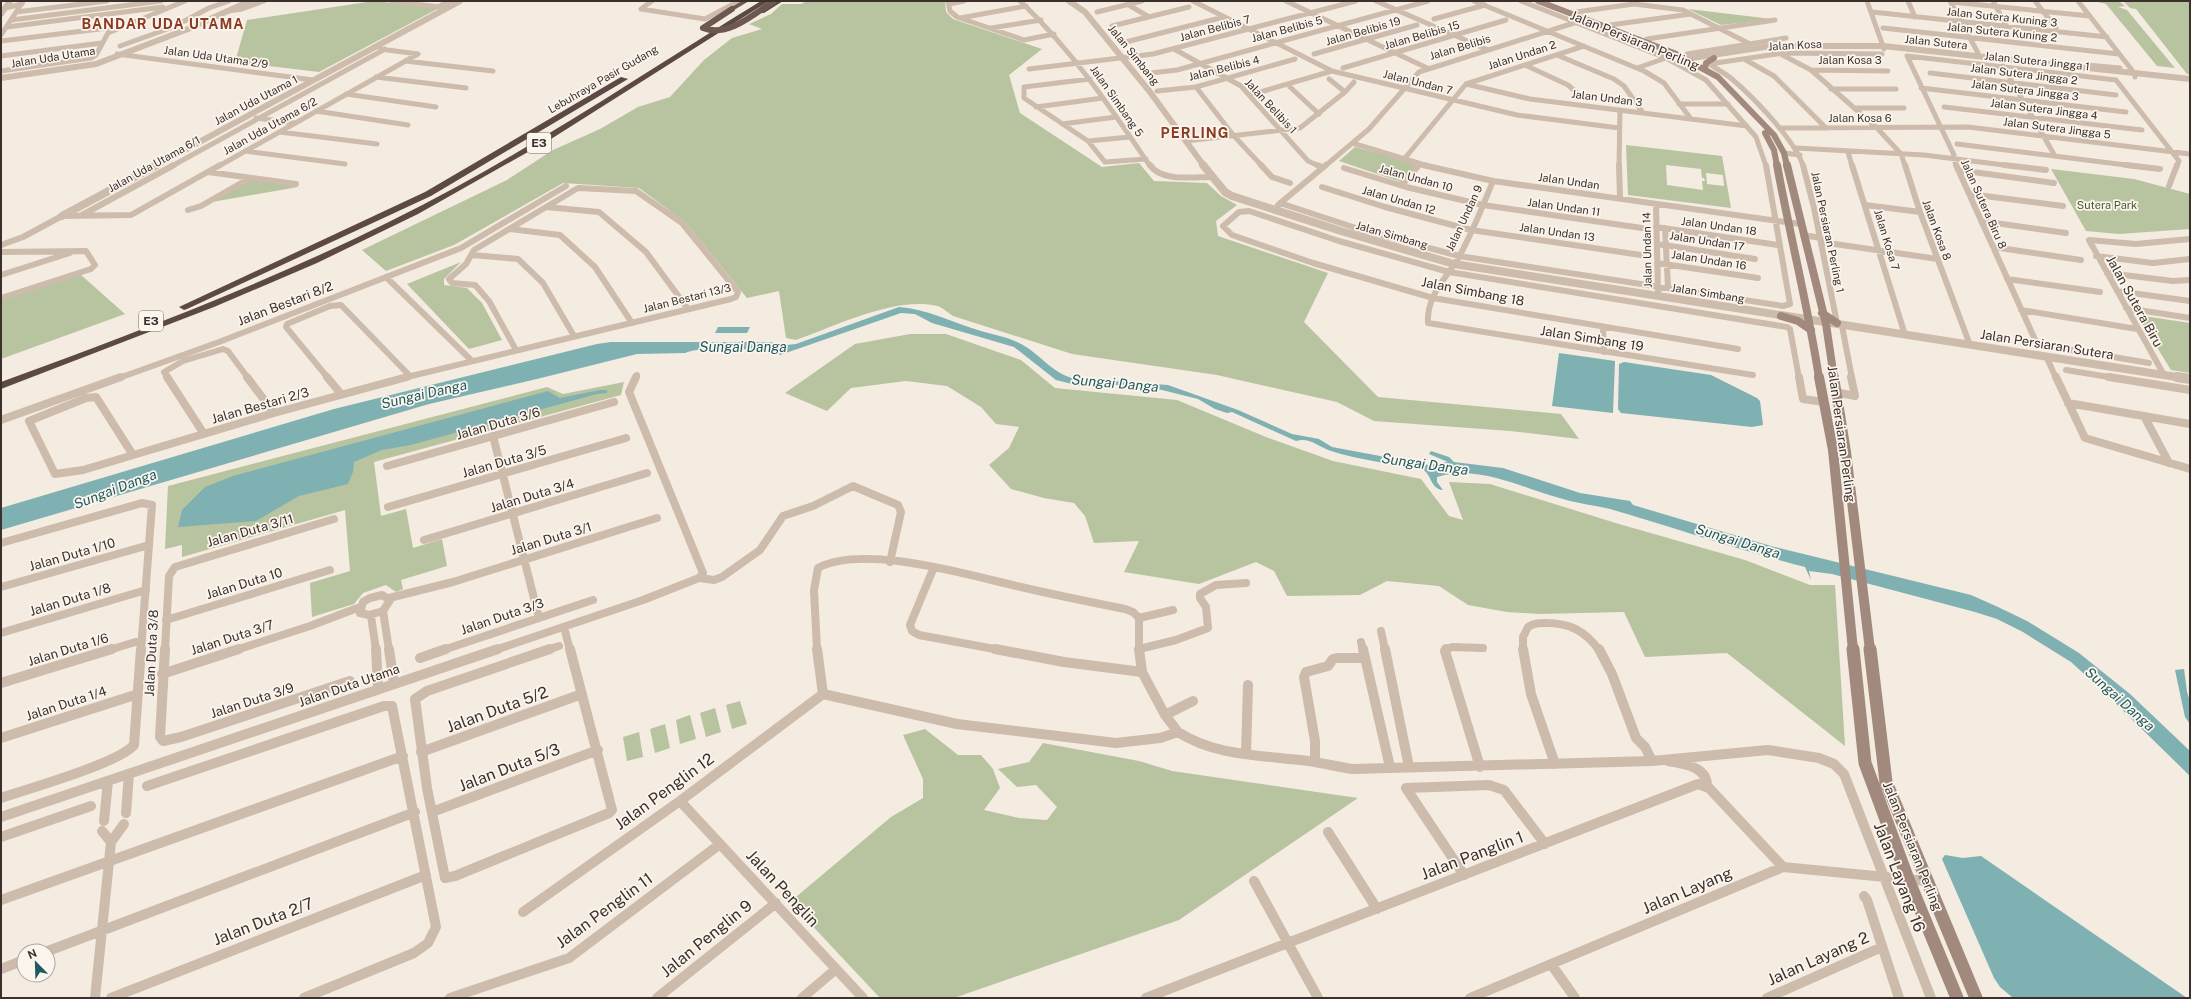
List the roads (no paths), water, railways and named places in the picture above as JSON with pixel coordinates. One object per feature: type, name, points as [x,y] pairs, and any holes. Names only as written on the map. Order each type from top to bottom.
[{"type":"highway","points":[[746,1],[703,28],[711,31],[728,28],[774,1]]},
{"type":"highway","name":"Lebuhraya Pasir Gudang","points":[[655,61],[756,1]]},
{"type":"highway","name":"Lebuhraya Pasir Gudang","points":[[1,386],[208,306],[308,263],[414,213],[475,180],[547,138],[692,45],[766,1]]},
{"type":"highway","points":[[692,45],[702,43],[740,26],[780,1]]},
{"type":"highway","name":"Lebuhraya Pasir Gudang","points":[[1,379],[198,301],[318,246],[462,176],[630,76]]},
{"type":"main road","name":"Jalan Persiaran Perling","points":[[1530,1],[1707,67],[1742,100],[1774,135],[1784,152],[1800,224],[1825,322],[1846,452],[1886,782],[1976,998]]},
{"type":"main road","name":"Jalan Persiaran Perling","points":[[1538,1],[1581,21],[1674,53],[1687,59],[1712,79],[1767,135],[1774,150],[1833,450],[1865,763],[1908,879],[1957,998]]},
{"type":"main road","points":[[1674,53],[1687,59]]},
{"type":"main road","points":[[1707,67],[1706,63],[1714,58]]},
{"type":"main road","points":[[1781,316],[1798,321],[1808,320]]},
{"type":"street","points":[[1,14],[10,1]]},
{"type":"street","points":[[16,12],[107,1]]},
{"type":"street","points":[[11,20],[140,2],[161,1]]},
{"type":"street","points":[[1,71],[87,59],[96,55],[108,33],[184,1]]},
{"type":"street","points":[[122,52],[149,37],[229,1]]},
{"type":"street","name":"Jalan Uda Utama","points":[[1,77],[72,69],[103,61],[241,1]]},
{"type":"street","name":"Jalan Uda Utama","points":[[1,77],[71,66],[142,47],[188,29],[225,10],[250,1]]},
{"type":"street","points":[[225,10],[242,9],[264,1]]},
{"type":"street","points":[[390,1],[438,7],[448,4]]},
{"type":"street","name":"Jalan Uda Utama 1","points":[[62,216],[374,48],[448,4],[460,1]]},
{"type":"street","points":[[652,1],[641,9],[706,19],[739,1]]},
{"type":"street","points":[[964,1],[948,2],[950,11],[959,18],[1024,40],[1054,34]]},
{"type":"street","name":"Jalan Simbang 5","points":[[1020,1],[1054,34],[1077,63],[1154,171],[1162,175],[1186,178],[1212,177]]},
{"type":"street","name":"Jalan Simbang","points":[[1069,1],[1084,12],[1122,58],[1225,192],[1273,210],[1454,264],[1808,320]]},
{"type":"street","points":[[1097,12],[1142,1]]},
{"type":"street","name":"Jalan Undan 7","points":[[1193,1],[1332,71],[1453,101],[1518,115],[1619,128]]},
{"type":"street","points":[[1286,1],[1427,68]]},
{"type":"street","name":"Jalan Belibis 7","points":[[1029,69],[1153,54],[1356,1]]},
{"type":"street","points":[[1376,1],[1488,50]]},
{"type":"street","name":"Jalan Belibis 5","points":[[1151,73],[1177,70],[1428,1]]},
{"type":"street","points":[[1474,1],[1637,68],[1664,83],[1691,119]]},
{"type":"street","points":[[1521,1],[1581,21],[1666,58],[1706,80],[1756,137],[1765,160],[1778,245]]},
{"type":"street","points":[[1867,1],[1872,12],[1874,20],[1872,21],[1883,50]]},
{"type":"street","points":[[1908,1],[1915,17]]},
{"type":"street","points":[[1993,1],[2007,27]]},
{"type":"street","points":[[2035,1],[2056,28]]},
{"type":"street","points":[[2078,1],[2135,75]]},
{"type":"street","points":[[136,11],[140,2]]},
{"type":"street","points":[[1950,2],[2090,16]]},
{"type":"street","points":[[1950,2],[1978,53]]},
{"type":"street","points":[[72,19],[82,3]]},
{"type":"street","points":[[6,8],[22,4]]},
{"type":"street","points":[[1,34],[22,4]]},
{"type":"street","points":[[1128,4],[1149,17]]},
{"type":"street","points":[[1576,12],[1636,4],[1683,10],[1753,45]]},
{"type":"street","points":[[1434,19],[1484,5]]},
{"type":"street","points":[[959,18],[1026,6]]},
{"type":"street","points":[[7,26],[170,7]]},
{"type":"street","points":[[1112,26],[1189,7]]},
{"type":"street","name":"Jalan Sutera Kuning 3","points":[[1872,12],[2107,37]]},
{"type":"street","points":[[1610,25],[1692,14]]},
{"type":"street","points":[[1122,43],[1224,17]]},
{"type":"street","points":[[990,29],[1041,20]]},
{"type":"street","name":"Jalan Belibis 15","points":[[1344,68],[1506,20]]},
{"type":"street","points":[[1647,39],[1775,20]]},
{"type":"street","name":"Jalan Belibis","points":[[1273,210],[1322,167],[1369,129],[1419,72],[1427,68],[1581,21]]},
{"type":"street","name":"Jalan Belibis 19","points":[[1314,54],[1417,25]]},
{"type":"street","points":[[1,41],[127,26]]},
{"type":"street","name":"Jalan Sutera Kuning 2","points":[[1883,28],[2120,54]]},
{"type":"street","points":[[149,37],[156,38]]},
{"type":"street","points":[[1687,59],[1786,38]]},
{"type":"street","points":[[1,56],[102,43]]},
{"type":"street","name":"Jalan Sutera","points":[[1687,59],[1753,45],[1883,50],[2001,63],[2190,80]]},
{"type":"street","points":[[1895,45],[2120,68]]},
{"type":"street","name":"Jalan Undan 2","points":[[1466,84],[1584,46]]},
{"type":"street","points":[[103,61],[138,55],[142,47]]},
{"type":"street","points":[[374,48],[385,49]]},
{"type":"street","name":"Jalan Uda Utama 6/2","points":[[81,215],[131,215],[418,54],[385,49]]},
{"type":"street","name":"Jalan Uda Utama 6/1","points":[[81,215],[385,49]]},
{"type":"street","name":"Jalan Belibis 1","points":[[1174,49],[1241,86],[1308,161],[1322,167]]},
{"type":"street","points":[[1771,49],[1811,70]]},
{"type":"street","name":"Jalan Sutera","points":[[1687,59],[1714,58],[1771,49],[1883,50]]},
{"type":"street","name":"Jalan Kosa","points":[[1707,67],[1744,59],[1779,54],[1883,50]]},
{"type":"street","name":"Jalan Uda Utama 2/9","points":[[122,52],[138,55]]},
{"type":"street","name":"Jalan Uda Utama 2/9","points":[[122,52],[316,79]]},
{"type":"street","points":[[1557,55],[1614,79],[1624,86],[1643,113]]},
{"type":"street","name":"Jalan Sutera Jingga 1","points":[[1921,88],[1907,56],[2001,63],[2116,80],[2172,152]]},
{"type":"street","points":[[1637,68],[1666,58]]},
{"type":"street","name":"Jalan Belibis 4","points":[[1157,91],[1196,87],[1295,59]]},
{"type":"street","points":[[1744,59],[1774,76],[1826,128]]},
{"type":"street","points":[[405,61],[493,71]]},
{"type":"street","points":[[2001,63],[2055,156]]},
{"type":"street","points":[[1525,65],[1568,85],[1576,92]]},
{"type":"street","name":"Jalan Persiaran Perling 1","points":[[1707,67],[1732,79],[1779,128],[1800,155],[1821,240],[1855,396],[1836,392]]},
{"type":"street","name":"Jalan Kosa 3","points":[[1811,70],[1888,71]]},
{"type":"street","name":"Jalan Kosa 8","points":[[1811,70],[1877,128],[1901,154],[1920,212],[1970,344]]},
{"type":"street","points":[[1250,95],[1332,71]]},
{"type":"street","name":"Jalan Sutera Jingga 2","points":[[1930,73],[2116,95]]},
{"type":"street","name":"Jalan Sutera","points":[[2135,75],[2190,83]]},
{"type":"street","points":[[376,77],[466,88]]},
{"type":"street","points":[[1329,78],[1345,92]]},
{"type":"street","points":[[1090,80],[1024,87],[1025,99],[1088,141],[1105,162],[1112,163],[1146,159]]},
{"type":"street","points":[[1186,141],[1280,131],[1302,127],[1345,92],[1354,82]]},
{"type":"street","points":[[1405,158],[1466,84]]},
{"type":"street","name":"Jalan Undan 3","points":[[1466,84],[1530,99],[1747,126]]},
{"type":"street","points":[[1196,87],[1234,136],[1272,177],[1290,183]]},
{"type":"street","points":[[1290,87],[1319,114]]},
{"type":"street","points":[[1796,148],[1953,158],[1954,155],[1921,88]]},
{"type":"street","name":"Jalan Sutera Jingga 3","points":[[1921,88],[2126,112]]},
{"type":"street","points":[[1831,89],[1896,89]]},
{"type":"street","points":[[346,94],[436,107]]},
{"type":"street","points":[[1036,107],[1103,98]]},
{"type":"street","points":[[1679,104],[1728,104]]},
{"type":"street","name":"Jalan Sutera Jingga 4","points":[[1944,107],[2142,130]]},
{"type":"street","points":[[1854,108],[1904,108]]},
{"type":"street","points":[[1620,110],[1620,198]]},
{"type":"street","points":[[316,111],[408,125]]},
{"type":"street","points":[[246,116],[295,123]]},
{"type":"street","points":[[1062,124],[1116,117]]},
{"type":"street","name":"Jalan Sutera Jingga 5","points":[[1940,128],[1968,127],[2190,154]]},
{"type":"street","name":"Jalan Kosa 6","points":[[1779,128],[1940,128]]},
{"type":"street","points":[[280,132],[377,144]]},
{"type":"street","points":[[1088,141],[1130,137]]},
{"type":"street","name":"Jalan Undan","points":[[1352,143],[1405,158],[1420,164],[1492,181],[1800,224]]},
{"type":"street","points":[[1957,144],[2160,169]]},
{"type":"street","points":[[245,151],[345,164]]},
{"type":"street","points":[[1784,152],[1800,155]]},
{"type":"street","name":"Jalan Kosa 7","points":[[1848,152],[1880,251],[1903,334]]},
{"type":"street","points":[[2169,186],[2179,161],[2172,152]]},
{"type":"street","name":"Jalan Sutera Biru 8","points":[[2046,170],[1953,158],[2037,344],[2150,363]]},
{"type":"street","points":[[1402,185],[1420,164]]},
{"type":"street","name":"Jalan Undan 10","points":[[1344,168],[1402,185],[1483,205]]},
{"type":"street","points":[[1958,170],[2054,183]]},
{"type":"street","points":[[208,172],[296,184]]},
{"type":"street","points":[[188,210],[202,206],[250,178]]},
{"type":"street","name":"Jalan Undan 9","points":[[1428,323],[1427,315],[1432,298],[1459,256],[1483,205],[1492,181]]},
{"type":"street","name":"Jalan Bestari 8/2","points":[[1,420],[219,342],[461,248],[566,186]]},
{"type":"street","name":"Jalan Bestari 13/3","points":[[472,361],[731,299],[739,295],[682,223],[636,191],[581,187],[546,207]]},
{"type":"street","name":"Jalan Undan 12","points":[[1322,187],[1385,208],[1471,230]]},
{"type":"street","points":[[1969,194],[2063,206]]},
{"type":"street","name":"Jalan Simbang","points":[[1280,203],[1362,230],[1459,256],[1788,305],[1790,304],[1778,245]]},
{"type":"street","name":"Jalan Undan 14","points":[[1656,204],[1658,296]]},
{"type":"street","name":"Jalan Undan 11","points":[[1483,205],[1642,228]]},
{"type":"street","points":[[1866,205],[1920,212]]},
{"type":"street","points":[[516,350],[489,301],[475,285],[450,282],[451,278],[472,255],[474,250],[546,207],[599,212],[646,252],[688,309]]},
{"type":"street","name":"Jalan Simbang","points":[[1229,219],[1239,212],[1249,211],[1340,241],[1449,272],[1782,325],[1790,329],[1803,399],[1824,402]]},
{"type":"street","points":[[1,245],[23,237],[62,216],[81,215]]},
{"type":"street","name":"Jalan Simbang 18","points":[[1229,219],[1223,226],[1225,230],[1232,234],[1313,263],[1432,298],[1738,349]]},
{"type":"street","points":[[1981,221],[2066,233]]},
{"type":"street","name":"Jalan Undan 18","points":[[1656,227],[1778,245]]},
{"type":"street","points":[[1665,228],[1668,288]]},
{"type":"street","points":[[510,229],[560,235],[595,267],[632,323]]},
{"type":"street","name":"Jalan Undan 13","points":[[1471,230],[1641,255]]},
{"type":"street","points":[[1803,235],[1821,240],[1880,251],[1938,259]]},
{"type":"street","name":"Jalan Sutera Biru","points":[[2164,375],[2096,256],[2089,241],[2091,239],[2136,244],[2190,239]]},
{"type":"street","name":"Jalan Undan 17","points":[[1657,244],[1755,259]]},
{"type":"street","points":[[1992,247],[2081,260]]},
{"type":"street","points":[[1,252],[79,250],[86,251],[95,265],[91,269],[1,298]]},
{"type":"street","points":[[1,275],[79,250]]},
{"type":"street","points":[[472,255],[518,259],[543,283],[574,336]]},
{"type":"street","points":[[2096,256],[2153,263],[2190,259]]},
{"type":"street","name":"Jalan Undan 16","points":[[1657,263],[1758,278]]},
{"type":"street","points":[[2107,273],[2173,281],[2190,280]]},
{"type":"street","points":[[386,277],[472,361]]},
{"type":"street","points":[[2007,279],[2100,292]]},
{"type":"street","points":[[2117,291],[2190,301]]},
{"type":"street","points":[[341,394],[286,325],[289,322],[330,306],[337,304],[343,306],[410,376]]},
{"type":"street","points":[[2126,308],[2190,318]]},
{"type":"street","points":[[2021,310],[2137,328]]},
{"type":"street","name":"Jalan Persiaran Sutera","points":[[1808,320],[2190,379]]},
{"type":"street","name":"Jalan Simbang 19","points":[[1428,323],[1753,375]]},
{"type":"street","points":[[1603,327],[1604,352]]},
{"type":"street","points":[[204,434],[164,372],[170,367],[214,351],[223,349],[228,351],[274,413]]},
{"type":"street","points":[[2046,356],[2083,436],[2090,441],[2190,469]]},
{"type":"street","name":"Jalan Bestari 2/3","points":[[133,454],[98,398],[94,396],[29,421],[55,474],[83,470],[133,454],[341,394],[472,361]]},
{"type":"street","points":[[2066,370],[2190,390]]},
{"type":"street","points":[[637,375],[629,392],[701,576]]},
{"type":"street","name":"Jalan Duta 3/6","points":[[387,466],[614,402]]},
{"type":"street","points":[[2068,403],[2190,424]]},
{"type":"street","points":[[2144,416],[2169,463]]},
{"type":"street","points":[[493,436],[539,618]]},
{"type":"street","name":"Jalan Duta 3/5","points":[[388,507],[626,438]]},
{"type":"street","name":"Jalan Duta 3/4","points":[[424,540],[647,474]]},
{"type":"street","name":"Jalan Duta Utama","points":[[1,817],[643,600],[701,576],[718,578],[743,563],[760,550],[783,516],[813,506],[848,487],[855,486],[898,505],[901,512],[898,534],[890,562]]},
{"type":"street","points":[[1,543],[142,502],[148,503],[153,508],[135,738],[130,750],[112,760],[1,798]]},
{"type":"street","name":"Jalan Duta 3/1","points":[[390,601],[657,518]]},
{"type":"street","name":"Jalan Duta 3/11","points":[[175,567],[334,519]]},
{"type":"street","name":"Jalan Duta 1/10","points":[[1,587],[150,545]]},
{"type":"street","points":[[1178,732],[1160,738],[1116,743],[957,724],[823,694],[813,577],[818,568],[826,563],[840,559],[890,562],[934,567],[1133,612],[1138,618],[1139,649],[1142,672],[1165,715],[1178,732],[1185,738],[1209,748],[1315,762],[1353,769],[1657,760],[1697,769],[1706,778],[1707,786],[1783,867]]},
{"type":"street","name":"Jalan Duta 3/8","points":[[163,741],[160,732],[162,674],[169,576],[175,567]]},
{"type":"street","points":[[934,567],[910,625],[912,631],[919,635],[1064,662],[1142,672]]},
{"type":"street","name":"Jalan Duta 10","points":[[166,620],[330,570]]},
{"type":"street","points":[[1139,649],[1176,640],[1208,628],[1206,607],[1200,598],[1200,594],[1206,589],[1216,585],[1246,583]]},
{"type":"street","name":"Jalan Duta 1/8","points":[[1,633],[146,590]]},
{"type":"street","points":[[382,595],[390,601],[383,612],[371,616],[364,616],[360,610],[371,597],[382,595]]},
{"type":"street","name":"Jalan Duta 3/3","points":[[420,658],[593,600]]},
{"type":"street","name":"Jalan Duta 3/7","points":[[162,674],[360,610]]},
{"type":"street","points":[[1138,618],[1173,610]]},
{"type":"street","points":[[383,612],[394,684]]},
{"type":"street","points":[[371,616],[375,638],[378,689]]},
{"type":"street","points":[[1555,764],[1539,720],[1525,671],[1525,631],[1530,625],[1538,623],[1561,623],[1577,626],[1595,643],[1612,675],[1635,738],[1657,760]]},
{"type":"street","points":[[559,646],[418,696],[414,702],[421,752],[444,875],[449,878],[610,813],[613,806],[564,626]]},
{"type":"street","points":[[1381,631],[1409,767]]},
{"type":"street","name":"Jalan Duta 1/6","points":[[1,683],[142,640]]},
{"type":"street","points":[[1361,642],[1390,767]]},
{"type":"street","points":[[1480,766],[1445,651],[1447,648],[1452,647],[1483,648]]},
{"type":"street","points":[[1315,762],[1315,741],[1304,677],[1306,672],[1328,666],[1333,659],[1337,658],[1364,658]]},
{"type":"street","name":"Jalan Duta 3/9","points":[[163,741],[181,737],[350,681]]},
{"type":"street","points":[[1246,753],[1248,685]]},
{"type":"street","name":"Jalan Duta 1/4","points":[[1,738],[138,694]]},
{"type":"street","name":"Jalan Duta 5/2","points":[[421,752],[582,694]]},
{"type":"street","name":"Jalan Penglin 12","points":[[523,912],[680,801],[823,694]]},
{"type":"street","points":[[1165,715],[1193,701]]},
{"type":"street","points":[[147,786],[384,706],[392,706],[394,709],[404,756],[436,927],[430,942],[414,952],[304,998]]},
{"type":"street","name":"Jalan Duta 5/3","points":[[432,812],[598,750]]},
{"type":"street","name":"Jalan Layang 16","points":[[1657,760],[1768,750],[1797,753],[1819,758],[1840,768],[1930,998]]},
{"type":"street","points":[[1,900],[404,756]]},
{"type":"street","points":[[126,813],[129,774]]},
{"type":"street","points":[[108,781],[103,826],[111,842]]},
{"type":"street","name":"Jalan Panglin 1","points":[[1146,998],[1698,784],[1707,786]]},
{"type":"street","points":[[1464,875],[1406,788],[1489,785],[1499,787],[1504,790],[1544,844]]},
{"type":"street","name":"Jalan Penglin","points":[[680,801],[863,998]]},
{"type":"street","points":[[1,837],[91,806]]},
{"type":"street","points":[[56,948],[414,812]]},
{"type":"street","points":[[95,998],[111,842],[124,824]]},
{"type":"street","points":[[1328,832],[1376,908]]},
{"type":"street","name":"Jalan Penglin 11","points":[[450,998],[569,958],[720,844]]},
{"type":"street","name":"Jalan Layang","points":[[1470,998],[1783,867],[1926,881]]},
{"type":"street","name":"Jalan Duta 2/7","points":[[111,998],[426,875]]},
{"type":"street","points":[[1254,881],[1318,998]]},
{"type":"street","points":[[1864,896],[1899,998]]},
{"type":"street","name":"Jalan Penglin 9","points":[[657,998],[776,903]]},
{"type":"street","name":"Jalan Layang 2","points":[[1767,998],[1882,947]]},
{"type":"street","points":[[1,969],[16,963]]},
{"type":"street","points":[[1551,964],[1575,998]]},
{"type":"street","points":[[802,998],[836,969]]},
{"type":"water","name":"Sungai Danga","points":[[899,307],[920,310],[971,328],[1012,340],[1028,348],[1058,372],[1072,378],[1168,385],[1238,410],[1292,434],[1319,439],[1332,447],[1428,465],[1448,462],[1429,454],[1431,451],[1449,457],[1454,462],[1503,468],[1580,493],[1630,501],[1633,505],[1771,546],[1971,595],[2027,621],[2079,653],[2130,694],[2190,751],[2190,776],[2071,662],[2023,632],[1997,619],[1832,574],[1809,571],[1811,580],[1805,567],[1610,509],[1569,501],[1548,495],[1501,479],[1469,474],[1453,474],[1437,477],[1437,482],[1443,490],[1439,489],[1433,484],[1428,474],[1422,469],[1353,457],[1331,451],[1310,441],[1296,441],[1232,412],[1227,413],[1215,409],[1198,399],[1150,387],[1100,384],[1080,386],[1056,380],[1014,347],[932,323],[915,314],[901,313],[780,355],[774,351],[728,349],[704,349],[685,353],[637,354],[429,404],[1,530],[1,508],[334,409],[597,344],[611,342],[769,342],[786,345],[796,344]]},
{"type":"water","points":[[718,327],[750,327],[747,333],[715,333]]},
{"type":"water","points":[[1559,353],[1615,361],[1613,413],[1552,406]]},
{"type":"water","points":[[1624,362],[1711,375],[1757,398],[1760,401],[1763,425],[1752,427],[1621,413],[1618,409],[1619,364]]},
{"type":"water","points":[[607,390],[607,393],[597,394],[411,445],[382,450],[354,462],[353,472],[348,484],[299,496],[256,521],[178,527],[182,510],[205,487],[233,476],[548,391],[560,398]]},
{"type":"water","points":[[2184,669],[2187,692],[2190,701],[2190,724],[2185,717],[2175,670]]},
{"type":"water","points":[[1945,855],[1963,858],[1981,856],[2187,998],[2013,998],[2000,987],[1994,978],[1942,859]]},
{"type":"district","name":"BANDAR UDA UTAMA","points":[[163,24]]},
{"type":"district","name":"PERLING","points":[[1195,133]]},
{"type":"park label","name":"Sutera Park","points":[[2107,205]]}]
